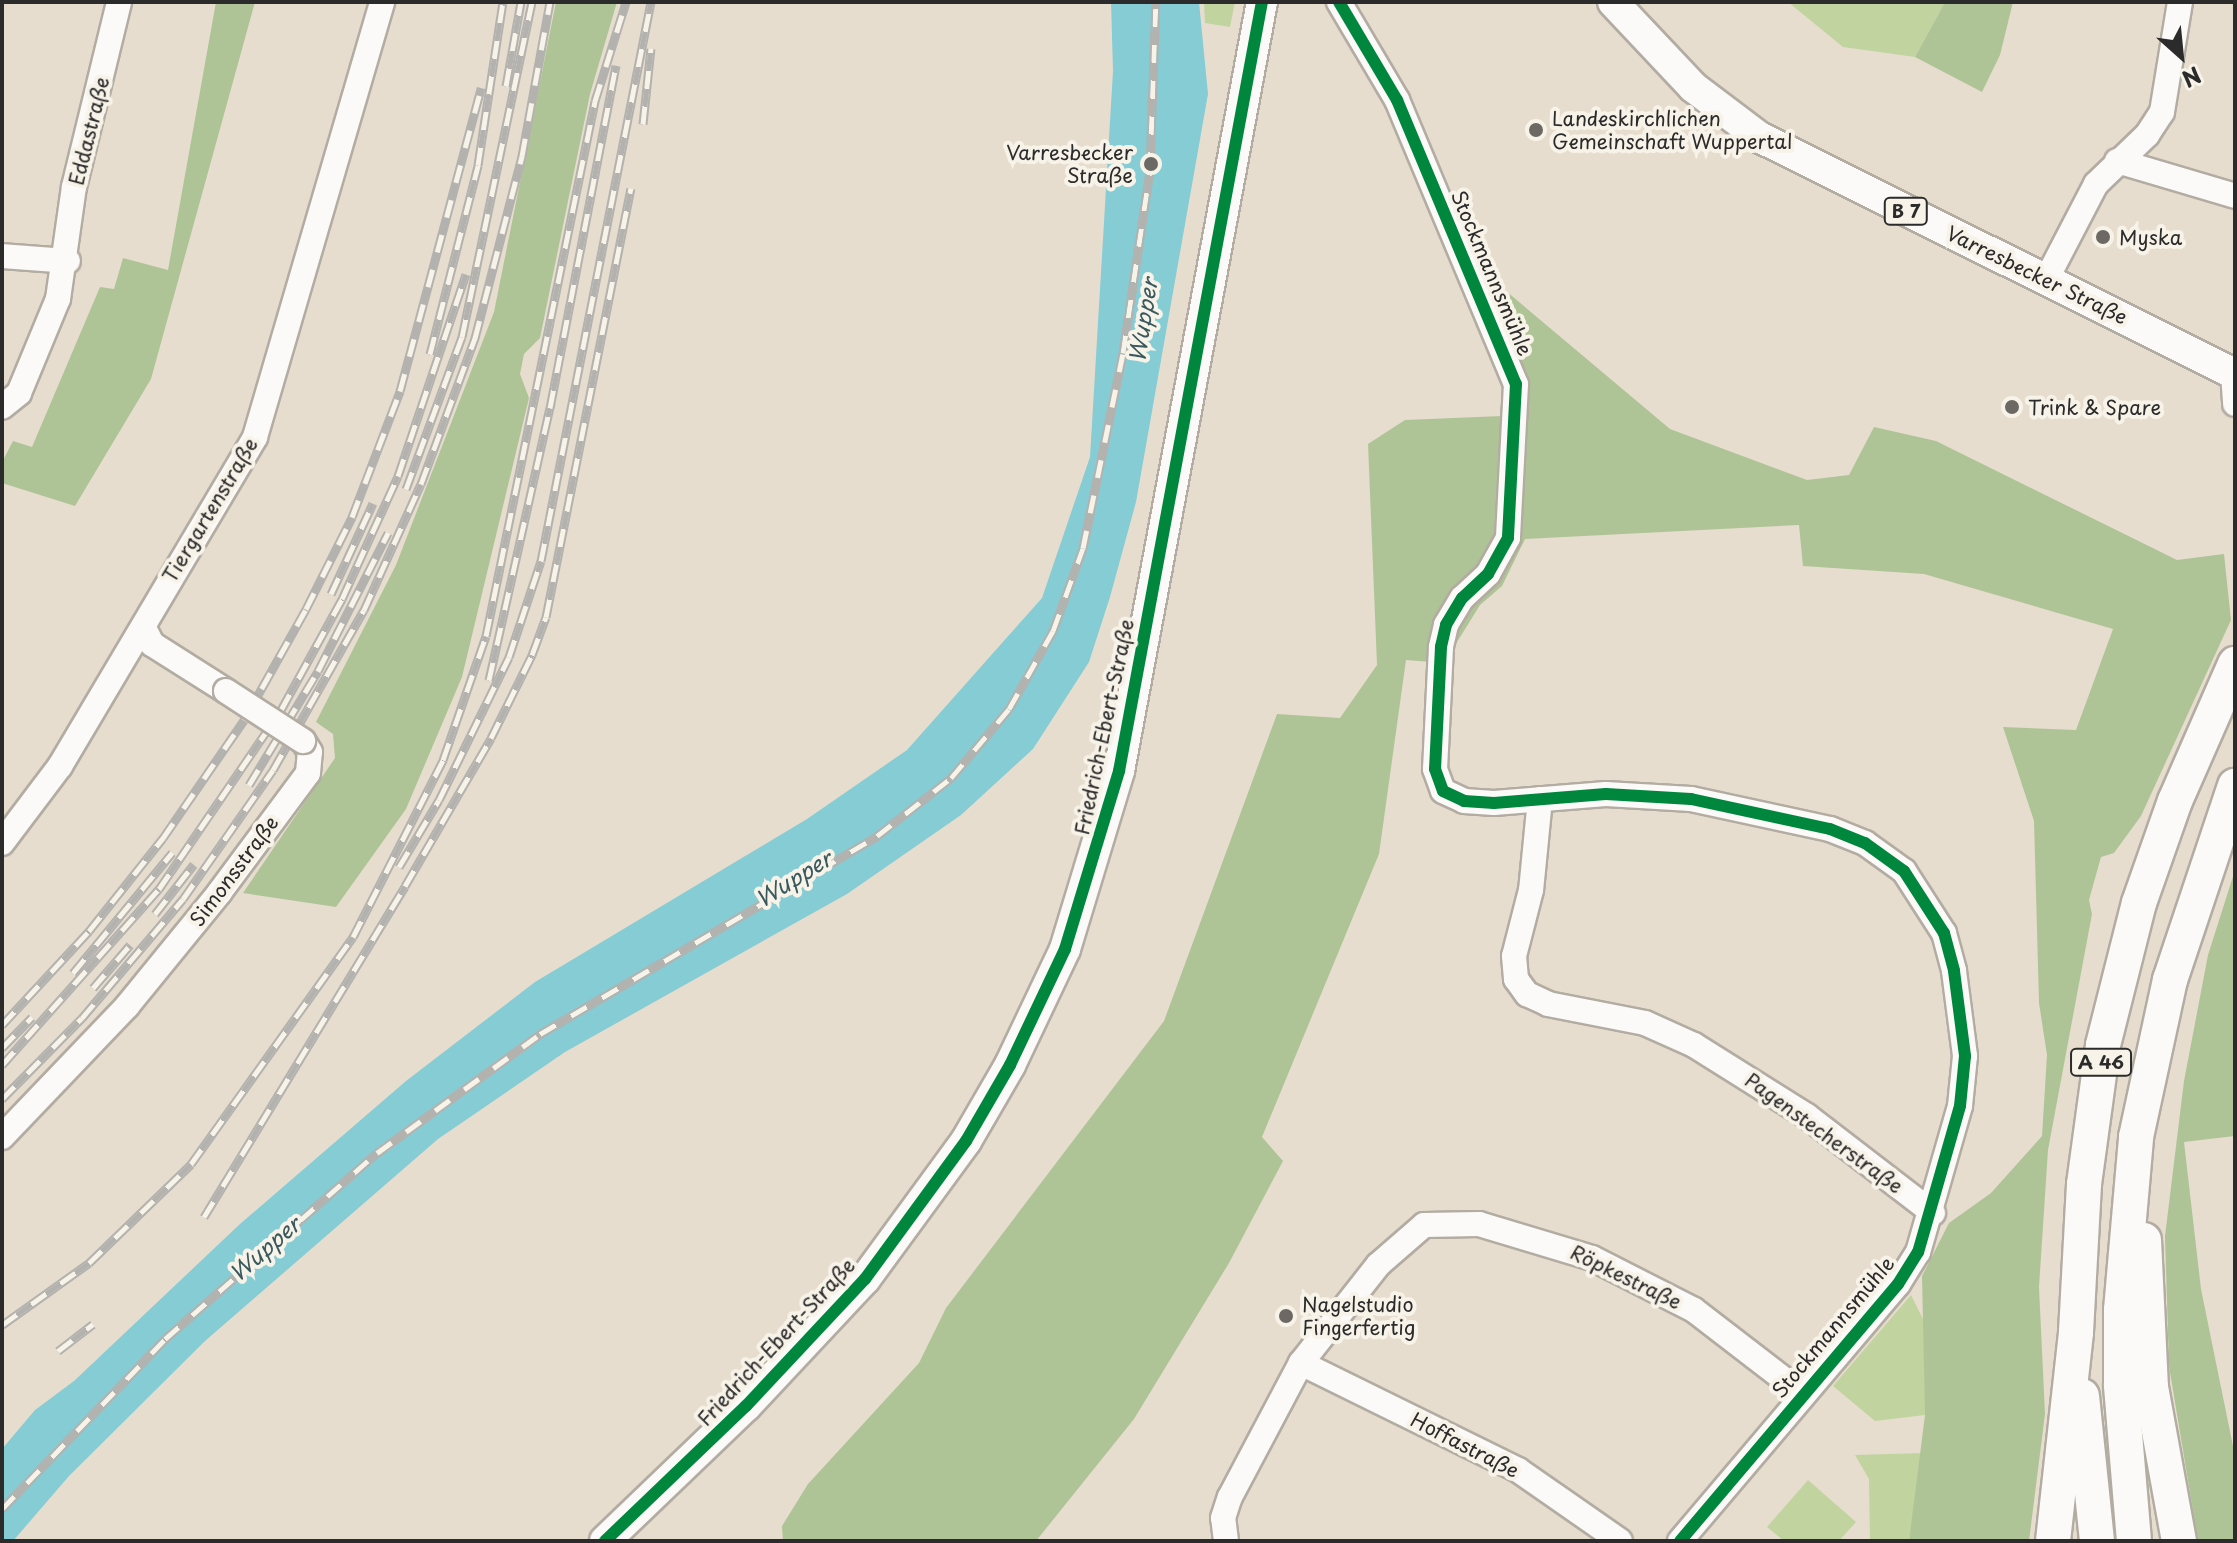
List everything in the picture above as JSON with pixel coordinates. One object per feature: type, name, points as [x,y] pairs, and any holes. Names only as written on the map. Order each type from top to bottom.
[{"type":"highway","name":"A 46","points":[[2097,1541],[2076,1332],[2084,1184],[2103,1045],[2139,903],[2175,801],[2235,664]]},
{"type":"highway","name":"A 46","points":[[2134,1541],[2121,1385],[2121,1310],[2136,1137],[2170,980],[2229,801]]},
{"type":"highway","points":[[2170,980],[2170,1036],[2151,1130],[2144,1236],[2151,1387],[2179,1541]]},
{"type":"highway","points":[[2053,1541],[2076,1332]]},
{"type":"main road","name":"Friedrich-Ebert-Straße","points":[[605,1541],[809,1342],[921,1207],[1010,1065],[1065,949],[1119,771],[1262,2]]},
{"type":"main road","name":"Varresbecker Straße","points":[[1613,2],[1693,87],[1759,137],[2234,374]]},
{"type":"street","name":"Eddastraße","points":[[2,407],[19,393],[68,261],[74,187],[119,2]]},
{"type":"street","name":"Tiergartenstraße","points":[[2,843],[60,766],[145,630],[153,606],[255,437],[382,2]]},
{"type":"street","name":"Stockmannsmühle","points":[[1339,2],[1397,100],[1516,384],[1508,538],[1488,574],[1462,598],[1446,625],[1438,675],[1435,769],[1443,791],[1464,801],[1621,795],[1743,807],[1865,843],[1904,871],[1944,933],[1961,1008],[1965,1056],[1960,1106],[1933,1213],[1918,1252],[1898,1284],[1680,1541]]},
{"type":"street","points":[[2046,280],[2096,184],[2147,135],[2162,112],[2180,2]]},
{"type":"street","points":[[2117,161],[2235,196]]},
{"type":"street","points":[[2,256],[68,261]]},
{"type":"street","points":[[2234,374],[2235,404]]},
{"type":"street","name":"Simonsstraße","points":[[2,1137],[127,1006],[219,893],[308,773],[310,752],[303,741],[152,644],[145,630]]},
{"type":"street","name":"Pagenstecherstraße","points":[[1540,799],[1531,890],[1514,956],[1516,979],[1527,994],[1548,1004],[1645,1023],[1694,1045],[1795,1108],[1933,1213]]},
{"type":"street","name":"Röpkestraße","points":[[1301,1363],[1378,1265],[1424,1225],[1479,1224],[1524,1234],[1641,1280],[1735,1339],[1803,1394]]},
{"type":"street","points":[[1226,1541],[1223,1518],[1230,1497],[1301,1363]]},
{"type":"street","name":"Hoffastraße","points":[[1301,1363],[1518,1470],[1620,1541]]},
{"type":"green space","points":[[216,2],[255,2],[151,379],[75,506],[2,483],[2,462],[13,441],[32,447],[100,287],[114,289],[123,258],[168,270]]},
{"type":"green space","points":[[556,2],[617,2],[590,94],[540,338],[524,354],[520,374],[529,398],[462,677],[406,809],[336,907],[243,893],[335,758],[333,734],[316,722],[396,565],[494,312]]},
{"type":"green space","points":[[1204,2],[1235,2],[1230,27],[1205,23]]},
{"type":"green space","points":[[1788,2],[1945,2],[1915,57],[1843,47]]},
{"type":"green space","points":[[1945,2],[2013,2],[2000,55],[1982,92],[1915,57]]},
{"type":"green space","points":[[1481,270],[1670,429],[1807,480],[1849,475],[1874,427],[1936,441],[2177,560],[2224,554],[2231,620],[2141,816],[2114,853],[2101,857],[2089,900],[2092,914],[2048,1150],[2039,1287],[2045,1414],[2029,1541],[1909,1541],[1925,1415],[1922,1276],[1949,1223],[1991,1193],[2042,1136],[2047,1055],[2039,1003],[2034,821],[2003,727],[2076,730],[2113,629],[1924,574],[1803,566],[1799,525],[1525,539],[1502,586],[1480,605],[1444,663],[1406,660],[1379,854],[1262,1137],[1283,1161],[1229,1263],[1134,1419],[1036,1541],[783,1541],[782,1526],[808,1484],[919,1363],[946,1308],[1164,1021],[1277,714],[1340,718],[1377,665],[1368,444],[1405,420],[1528,415],[1524,371]]},
{"type":"green space","points":[[2235,870],[2235,1136],[2184,1142],[2201,1289],[2235,1456],[2235,1541],[2198,1541],[2169,1366],[2165,1236],[2184,1081],[2208,955]]},
{"type":"green space","points":[[1911,1295],[1926,1325],[1925,1415],[1875,1421],[1833,1386]]},
{"type":"green space","points":[[1923,1453],[1909,1541],[1870,1541],[1869,1479],[1855,1455]]},
{"type":"green space","points":[[1808,1480],[1856,1522],[1839,1541],[1784,1541],[1767,1527]]},
{"type":"water","name":"Wupper","points":[[1111,2],[1199,2],[1208,94],[1136,502],[1089,662],[1033,749],[961,815],[847,894],[565,1052],[438,1139],[205,1341],[69,1476],[13,1541],[2,1541],[2,1449],[35,1410],[74,1381],[240,1224],[406,1081],[535,982],[807,819],[907,750],[1042,598],[1090,457],[1113,71]]},
{"type":"railway","points":[[430,354],[478,165],[503,2]]},
{"type":"railway","points":[[506,86],[521,2]]},
{"type":"railway","points":[[406,489],[462,337],[532,2]]},
{"type":"railway","points":[[2,1099],[82,1018],[183,899],[273,770],[364,610],[421,484],[475,338],[522,156],[550,2]]},
{"type":"railway","points":[[2,1325],[89,1263],[191,1164],[353,937],[443,760],[486,636],[595,101],[626,2]]},
{"type":"railway","points":[[399,867],[439,800],[509,657],[541,561],[651,2]]},
{"type":"railway","points":[[2,1509],[165,1339],[377,1153],[540,1034],[877,836],[951,778],[1009,709],[1053,631],[1083,548],[1123,353],[1150,170],[1156,2]]},
{"type":"railway","points":[[643,124],[651,48]]},
{"type":"railway","points":[[489,680],[550,408],[616,65]]},
{"type":"railway","points":[[2,1025],[89,931],[163,838],[244,720],[306,609],[352,517],[400,391],[481,88]]},
{"type":"railway","points":[[204,1217],[405,886],[491,738],[532,655],[546,617],[631,188]]},
{"type":"railway","points":[[2,1065],[159,889],[281,710],[342,599],[398,476],[466,274]]},
{"type":"railway","points":[[331,594],[373,503]]},
{"type":"railway","points":[[249,785],[318,671],[388,533]]},
{"type":"railway","points":[[73,973],[172,853]]},
{"type":"railway","points":[[155,914],[194,864]]},
{"type":"railway","points":[[93,988],[130,945]]},
{"type":"railway","points":[[2,1048],[32,1017]]},
{"type":"railway","points":[[58,1351],[93,1324]]},
{"type":"cycle path","points":[[605,1541],[746,1406],[865,1279],[966,1141],[1010,1065],[1065,949],[1119,771],[1262,2]]},
{"type":"cycle path","points":[[1339,2],[1397,100],[1516,384],[1508,538],[1488,574],[1462,598],[1446,625],[1441,647],[1435,769],[1443,791],[1464,801],[1494,803],[1606,794],[1691,799],[1830,829],[1865,843],[1904,871],[1944,933],[1954,971],[1965,1056],[1960,1106],[1918,1252],[1898,1284],[1680,1541]]},
{"type":"place","name":"Landeskirchlichen Gemeinschaft Wuppertal","points":[[1536,130]]},
{"type":"place","name":"Varresbecker Straße","points":[[1151,164]]},
{"type":"place","name":"Myska","points":[[2103,237]]},
{"type":"place","name":"Trink & Spare","points":[[2012,407]]},
{"type":"place","name":"Nagelstudio Fingerfertig","points":[[1286,1316]]}]
